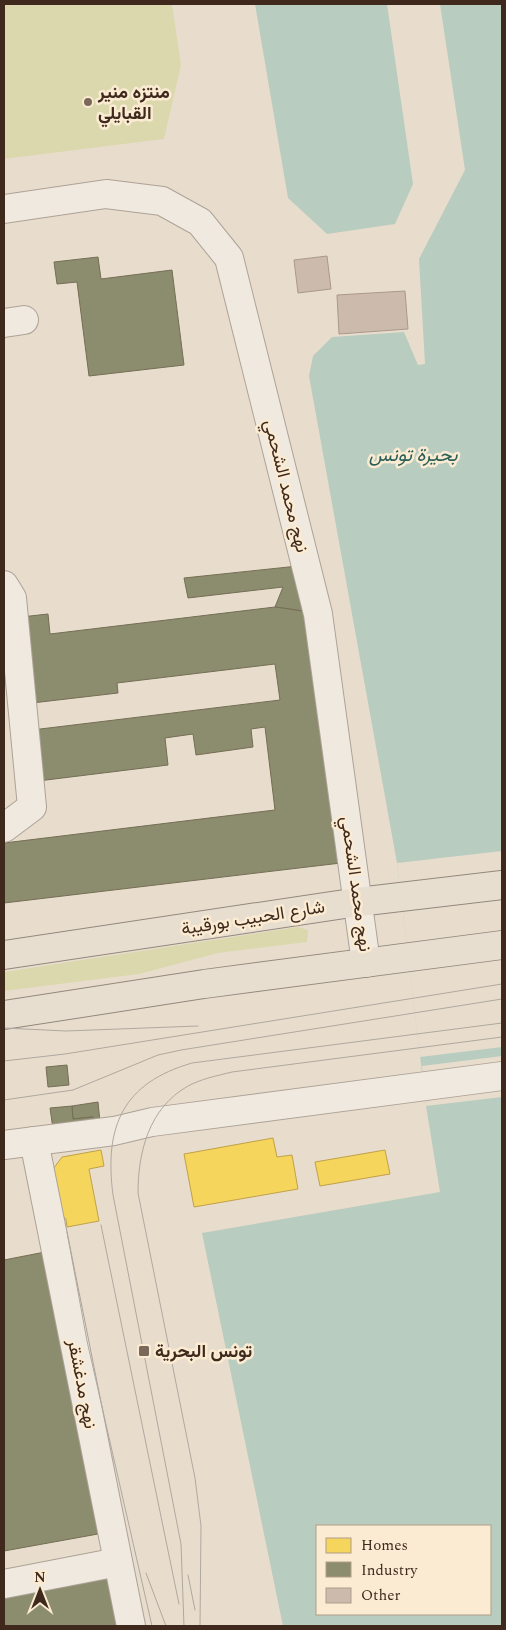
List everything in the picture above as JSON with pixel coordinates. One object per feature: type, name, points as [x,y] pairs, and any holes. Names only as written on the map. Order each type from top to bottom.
[{"type":"main road","name":"شارع الحبيب بورقيبة","points":[[4,955],[358,902],[502,885]]},
{"type":"main road","points":[[4,1015],[204,984],[502,945]]},
{"type":"street","name":"نهج محمد الشحمي","points":[[4,209],[106,194],[162,200],[200,222],[229,258],[318,614],[366,963]]},
{"type":"street","points":[[4,585],[12,598],[32,807],[4,828]]},
{"type":"street","points":[[4,1146],[114,1131],[152,1122],[502,1076]]},
{"type":"street","name":"نهج مدغشقر","points":[[34,1141],[131,1626]]},
{"type":"street","points":[[4,1584],[118,1562]]},
{"type":"shaded area","name":"منتزه منير القبايلي","points":[[4,4],[172,4],[181,65],[164,139],[4,159]]},
{"type":"shaded area","points":[[298,927],[308,930],[307,942],[218,953],[139,974],[4,991],[4,972]]},
{"type":"water","points":[[255,4],[387,4],[413,184],[395,224],[327,234],[288,198]]},
{"type":"water","name":"بحيرة تونس","points":[[440,4],[502,4],[502,1626],[283,1626],[202,1233],[440,1192],[426,1106],[397,863],[309,376],[313,356],[332,337],[404,332],[418,365],[425,364],[419,259],[465,170]]},
{"type":"pier","points":[[502,851],[502,1047],[420,1057],[397,863]]},
{"type":"pier","points":[[502,1056],[502,1097],[426,1106],[422,1066]]},
{"type":"building: Homes","points":[[273,1138],[277,1157],[292,1155],[298,1189],[194,1207],[184,1154]]},
{"type":"building: Homes","points":[[101,1150],[104,1166],[89,1169],[99,1221],[67,1227],[66,1219],[55,1212],[48,1176],[62,1157]]},
{"type":"building: Homes","points":[[385,1150],[390,1174],[320,1186],[315,1162]]},
{"type":"building: Industry","points":[[98,257],[101,279],[172,270],[184,365],[89,376],[77,282],[57,284],[54,262]]},
{"type":"building: Industry","points":[[298,566],[310,612],[275,607],[283,587],[188,598],[184,578]]},
{"type":"building: Industry","points":[[275,607],[310,612],[341,863],[4,903],[4,843],[275,810],[265,727],[251,729],[253,747],[196,755],[193,734],[165,738],[168,765],[38,781],[32,730],[280,700],[275,664],[117,683],[118,693],[32,703],[21,617],[48,614],[50,634]]},
{"type":"building: Industry","points":[[67,1065],[69,1085],[48,1087],[46,1067]]},
{"type":"building: Industry","points":[[98,1102],[100,1122],[94,1123],[93,1117],[73,1119],[72,1106]]},
{"type":"building: Industry","points":[[72,1106],[73,1119],[93,1117],[94,1123],[53,1129],[50,1108]]},
{"type":"building: Industry","points":[[45,1252],[98,1534],[4,1551],[4,1260]]},
{"type":"building: Industry","points":[[109,1574],[119,1626],[4,1626],[4,1594]]},
{"type":"building: Other","points":[[327,256],[331,289],[298,293],[294,260]]},
{"type":"building: Other","points":[[405,291],[408,329],[339,334],[337,295]]},
{"type":"tram line","points":[[4,1061],[65,1054],[502,984]]},
{"type":"tram line","points":[[4,1100],[73,1090],[158,1055],[181,1050],[502,999]]},
{"type":"tram line","points":[[184,1626],[181,1544],[113,1195],[112,1148],[116,1128],[123,1111],[134,1095],[149,1082],[192,1063],[502,1023]]},
{"type":"tram line","points":[[4,1028],[66,1031],[198,1026]]},
{"type":"tram line","points":[[200,1626],[201,1526],[195,1478],[138,1193],[140,1162],[148,1132],[164,1106],[175,1095],[188,1086],[232,1072],[502,1037]]},
{"type":"tram line","points":[[101,1225],[179,1604]]},
{"type":"tram line","points":[[67,1232],[87,1341],[152,1626]]},
{"type":"tram line","points":[[146,1573],[166,1626]]},
{"type":"tram line","points":[[188,1575],[195,1610]]},
{"type":"place","name":"منتزه منير القبايلي","points":[[88,102]]},
{"type":"place","name":"تونس البحرية","points":[[144,1351]]}]
